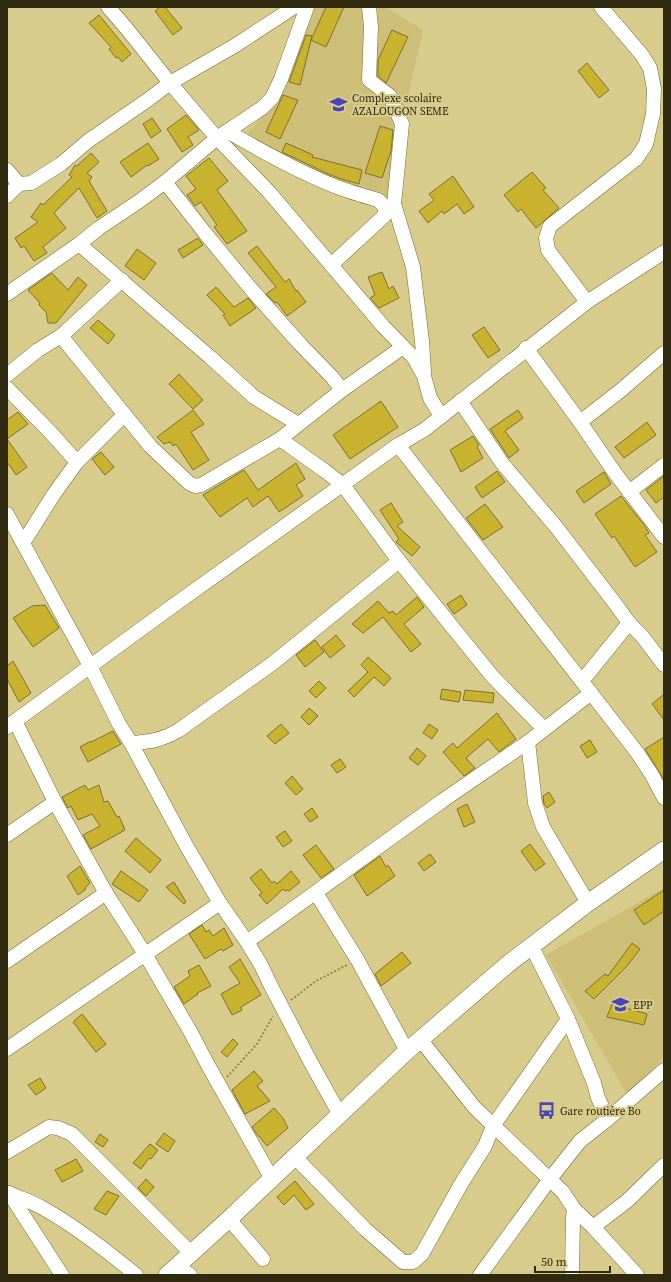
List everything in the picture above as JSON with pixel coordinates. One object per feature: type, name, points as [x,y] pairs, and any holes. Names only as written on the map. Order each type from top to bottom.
[{"type":"main road","points":[[178,1272],[191,1253],[272,1179],[407,1051],[508,964],[588,903],[664,850]]},
{"type":"street","points":[[108,7],[149,55],[170,83],[222,135],[383,326],[414,358],[424,376]]},
{"type":"street","points":[[7,196],[19,184],[31,182],[55,168],[88,140],[133,111],[170,83],[236,45],[294,7]]},
{"type":"street","points":[[7,294],[138,202],[165,182],[222,135],[262,108],[272,98],[289,59],[307,7]]},
{"type":"street","points":[[369,7],[371,27],[369,80],[390,96],[402,124],[394,204],[413,267],[422,341],[424,376],[430,398],[441,416]]},
{"type":"street","points":[[587,302],[548,250],[546,238],[550,226],[636,159],[646,144],[653,114],[654,89],[650,68],[642,55],[601,7]]},
{"type":"street","points":[[222,135],[267,154],[337,187],[378,200],[384,207],[384,216]]},
{"type":"street","points":[[7,170],[19,184]]},
{"type":"street","points":[[165,182],[204,233],[251,289],[342,390]]},
{"type":"street","points":[[331,265],[384,216],[394,204]]},
{"type":"street","points":[[80,244],[254,397],[298,424]]},
{"type":"street","points":[[272,1179],[190,1031],[145,954],[106,893],[11,724],[398,445],[424,430],[526,348],[587,302],[664,252]]},
{"type":"street","points":[[7,376],[38,350],[62,336],[122,280]]},
{"type":"street","points":[[62,336],[150,446],[188,483],[195,486],[201,485],[280,440],[342,390],[404,347]]},
{"type":"street","points":[[526,348],[615,473],[664,537]]},
{"type":"street","points":[[580,422],[620,391],[664,353]]},
{"type":"street","points":[[7,388],[77,462]]},
{"type":"street","points":[[460,401],[502,463],[556,528],[629,623],[642,636],[664,665]]},
{"type":"street","points":[[23,543],[77,462],[124,415]]},
{"type":"street","points":[[280,440],[343,485],[399,561],[492,676],[544,729]]},
{"type":"street","points":[[398,445],[636,751],[652,775],[664,798]]},
{"type":"street","points":[[630,492],[664,465]]},
{"type":"street","points":[[7,514],[90,666],[119,724],[131,743],[187,847],[220,903],[261,965],[310,1061],[340,1115]]},
{"type":"street","points":[[131,743],[151,741],[166,737],[185,725],[273,663],[399,561]]},
{"type":"street","points":[[582,681],[629,623]]},
{"type":"street","points":[[247,942],[442,801],[528,742],[591,693]]},
{"type":"street","points":[[528,742],[535,803],[543,827],[588,903]]},
{"type":"street","points":[[7,835],[56,802]]},
{"type":"street","points":[[7,961],[106,893]]},
{"type":"street","points":[[316,893],[357,960],[407,1051]]},
{"type":"street","points":[[7,1049],[220,903]]},
{"type":"street","points":[[532,947],[568,1019],[594,1083],[598,1098],[608,1119]]},
{"type":"street","points":[[295,1157],[365,1229],[403,1262],[413,1262],[422,1254],[484,1146],[493,1126],[568,1019]]},
{"type":"street","points":[[420,1040],[475,1108],[563,1192],[574,1209],[594,1227],[637,1275]]},
{"type":"street","points":[[480,1275],[550,1179],[580,1141],[608,1119],[664,1070]]},
{"type":"street","points":[[7,1152],[49,1127],[58,1128],[72,1134],[191,1253]]},
{"type":"street","points":[[594,1227],[627,1201],[664,1165]]},
{"type":"street","points":[[8,1191],[62,1275]]},
{"type":"street","points":[[8,1191],[40,1207],[74,1228],[105,1249],[136,1275]]},
{"type":"street","points":[[572,1275],[574,1209]]},
{"type":"street","points":[[229,1219],[263,1259]]},
{"type":"shaded area","name":"Complexe scolaire AZALOUGON SEME","points":[[311,7],[385,7],[423,30],[404,114],[388,202],[326,181],[246,136],[265,112]]},
{"type":"shaded area","name":"EPP","points":[[664,888],[664,1056],[628,1096],[546,955]]},
{"type":"building","points":[[160,7],[165,7],[182,28],[173,35],[155,11]]},
{"type":"building","points":[[326,7],[344,7],[326,47],[311,40]]},
{"type":"building","points":[[99,15],[131,54],[122,62],[118,57],[116,58],[109,49],[111,47],[89,23]]},
{"type":"building","points":[[392,30],[408,37],[386,83],[378,76],[378,60]]},
{"type":"building","points":[[306,35],[312,36],[300,85],[289,82]]},
{"type":"building","points":[[587,63],[609,90],[599,98],[578,71]]},
{"type":"building","points":[[283,95],[298,100],[280,139],[266,132]]},
{"type":"building","points":[[186,115],[199,130],[188,137],[193,145],[182,152],[167,129]]},
{"type":"building","points":[[152,118],[161,131],[151,138],[143,124]]},
{"type":"building","points":[[380,126],[393,130],[391,151],[382,178],[365,173]]},
{"type":"building","points":[[148,143],[159,159],[148,166],[147,165],[131,177],[120,162]]},
{"type":"building","points":[[286,143],[313,155],[312,157],[362,170],[359,184],[326,173],[282,152]]},
{"type":"building","points":[[91,153],[99,162],[87,173],[92,177],[89,181],[107,211],[97,218],[79,188],[54,213],[66,228],[43,247],[47,253],[34,261],[24,246],[21,248],[15,238],[38,222],[31,217],[41,203],[43,205],[72,177],[69,175],[75,165],[77,166]]},
{"type":"building","points":[[209,158],[228,181],[217,190],[247,231],[227,244],[214,227],[217,225],[201,202],[195,206],[187,195],[196,189],[186,176]]},
{"type":"building","points":[[532,172],[546,188],[543,190],[559,208],[536,228],[521,209],[518,212],[504,195]]},
{"type":"building","points":[[453,176],[474,207],[464,214],[457,204],[444,214],[442,211],[428,223],[419,211],[434,200],[429,194]]},
{"type":"building","points":[[198,238],[203,245],[183,258],[178,250]]},
{"type":"building","points":[[257,246],[285,282],[289,279],[296,291],[297,290],[306,302],[287,316],[277,302],[275,303],[266,294],[276,287],[248,253]]},
{"type":"building","points":[[137,249],[156,263],[144,280],[125,266]]},
{"type":"building","points":[[382,272],[389,289],[393,286],[399,298],[379,308],[370,298],[375,295],[368,277]]},
{"type":"building","points":[[52,273],[68,290],[78,277],[87,285],[56,323],[48,323],[46,312],[28,290]]},
{"type":"building","points":[[216,287],[234,307],[248,298],[256,308],[230,326],[223,315],[225,314],[207,295]]},
{"type":"building","points":[[98,320],[115,335],[108,344],[90,328]]},
{"type":"building","points":[[484,327],[500,350],[488,358],[472,335]]},
{"type":"building","points":[[179,374],[203,400],[193,409],[169,384]]},
{"type":"building","points":[[381,401],[398,427],[350,459],[333,435]]},
{"type":"building","points":[[193,410],[204,424],[191,432],[209,460],[193,470],[176,444],[173,446],[170,442],[164,444],[157,437]]},
{"type":"building","points":[[518,410],[523,418],[505,431],[519,450],[509,458],[490,429]]},
{"type":"building","points":[[18,412],[28,424],[7,439],[7,420]]},
{"type":"building","points":[[647,422],[656,435],[624,458],[615,447]]},
{"type":"building","points":[[473,436],[479,445],[477,447],[483,458],[461,472],[450,450]]},
{"type":"building","points":[[7,439],[27,467],[16,475],[7,462]]},
{"type":"building","points":[[101,452],[114,467],[105,475],[92,459]]},
{"type":"building","points":[[296,463],[305,479],[296,485],[303,496],[279,512],[268,496],[253,507],[247,498],[220,517],[203,495],[244,470],[258,490]]},
{"type":"building","points":[[497,471],[505,482],[482,498],[475,487]]},
{"type":"building","points":[[604,472],[611,484],[584,503],[576,491]]},
{"type":"building","points":[[664,476],[664,497],[656,503],[646,490]]},
{"type":"building","points":[[621,496],[645,526],[649,533],[645,535],[657,552],[635,567],[614,536],[612,538],[595,514]]},
{"type":"building","points":[[391,503],[403,522],[397,526],[420,547],[412,556],[396,542],[399,539],[380,510]]},
{"type":"building","points":[[485,504],[503,527],[483,540],[466,518]]},
{"type":"building","points":[[461,595],[467,605],[454,614],[447,604]]},
{"type":"building","points":[[417,597],[424,607],[404,624],[421,644],[411,652],[383,617],[363,633],[352,624],[378,601],[389,613],[393,611],[396,615]]},
{"type":"building","points":[[45,605],[59,628],[33,647],[13,618],[32,606]]},
{"type":"building","points":[[336,635],[345,646],[330,658],[322,647]]},
{"type":"building","points":[[315,640],[324,652],[305,667],[296,655]]},
{"type":"building","points":[[368,657],[391,678],[384,686],[374,677],[354,697],[348,691],[368,672],[361,665]]},
{"type":"building","points":[[13,661],[31,693],[19,702],[7,679],[7,666]]},
{"type":"building","points":[[319,681],[326,688],[316,698],[309,691]]},
{"type":"building","points":[[442,689],[461,692],[459,702],[440,699]]},
{"type":"building","points":[[465,690],[494,693],[493,703],[463,700]]},
{"type":"building","points":[[664,694],[664,720],[652,704]]},
{"type":"building","points":[[309,708],[318,716],[309,725],[301,717]]},
{"type":"building","points":[[497,713],[516,739],[499,752],[488,739],[466,758],[475,768],[464,776],[443,752],[453,743],[457,748]]},
{"type":"building","points":[[281,724],[289,733],[275,744],[267,736]]},
{"type":"building","points":[[429,724],[438,730],[432,739],[423,733]]},
{"type":"building","points":[[113,731],[121,744],[88,762],[80,747]]},
{"type":"building","points":[[664,737],[664,780],[645,749]]},
{"type":"building","points":[[590,740],[597,752],[587,758],[580,746]]},
{"type":"building","points":[[417,748],[426,756],[418,765],[409,758]]},
{"type":"building","points":[[340,759],[346,767],[337,773],[331,765]]},
{"type":"building","points":[[292,776],[303,789],[296,795],[285,783]]},
{"type":"building","points":[[85,785],[88,790],[99,785],[104,802],[108,801],[117,817],[119,816],[125,830],[91,849],[83,835],[100,826],[92,814],[78,820],[71,806],[68,808],[62,797]]},
{"type":"building","points":[[549,792],[555,802],[547,808],[544,804],[543,796]]},
{"type":"building","points":[[467,804],[475,822],[464,827],[457,809]]},
{"type":"building","points":[[312,808],[318,817],[310,822],[304,814]]},
{"type":"building","points":[[285,831],[292,841],[283,847],[276,837]]},
{"type":"building","points":[[136,838],[161,860],[150,873],[125,851]]},
{"type":"building","points":[[530,844],[545,864],[535,871],[521,851]]},
{"type":"building","points":[[316,845],[334,869],[321,878],[303,855]]},
{"type":"building","points":[[430,854],[436,862],[424,871],[418,863]]},
{"type":"building","points":[[380,856],[386,867],[388,865],[395,876],[367,896],[354,875]]},
{"type":"building","points":[[80,866],[90,883],[85,888],[86,889],[78,895],[67,876]]},
{"type":"building","points":[[261,869],[272,883],[274,881],[277,884],[291,871],[300,882],[289,891],[285,891],[283,889],[267,904],[259,895],[262,893],[250,878]]},
{"type":"building","points":[[121,871],[148,890],[139,902],[112,884]]},
{"type":"building","points":[[174,882],[186,902],[184,904],[166,887]]},
{"type":"building","points":[[664,890],[664,911],[644,925],[634,910]]},
{"type":"building","points":[[202,925],[206,932],[209,930],[213,936],[224,928],[233,945],[223,951],[221,949],[205,959],[189,934]]},
{"type":"building","points":[[632,943],[640,949],[627,966],[594,999],[585,991],[605,974],[608,976]]},
{"type":"building","points":[[402,952],[411,963],[381,986],[375,974]]},
{"type":"building","points":[[240,959],[261,995],[241,1007],[242,1010],[232,1015],[221,994],[240,983],[229,967]]},
{"type":"building","points":[[199,965],[211,986],[197,993],[198,994],[184,1004],[174,987],[190,976],[188,971]]},
{"type":"building","points":[[612,1004],[647,1014],[644,1025],[607,1017]]},
{"type":"building","points":[[82,1014],[106,1044],[96,1052],[73,1022]]},
{"type":"building","points":[[233,1039],[238,1044],[227,1057],[221,1052]]},
{"type":"building","points":[[254,1071],[263,1081],[257,1086],[270,1101],[245,1114],[232,1090]]},
{"type":"building","points":[[40,1078],[46,1088],[36,1095],[28,1085]]},
{"type":"building","points":[[274,1108],[283,1118],[288,1128],[267,1146],[252,1127]]},
{"type":"building","points":[[164,1133],[175,1141],[168,1152],[156,1144]]},
{"type":"building","points":[[100,1134],[108,1140],[103,1147],[95,1142]]},
{"type":"building","points":[[150,1144],[158,1150],[151,1159],[149,1158],[141,1169],[133,1163]]},
{"type":"building","points":[[76,1159],[83,1171],[62,1182],[55,1170]]},
{"type":"building","points":[[146,1179],[154,1187],[146,1196],[138,1188]]},
{"type":"building","points":[[295,1181],[314,1204],[306,1210],[294,1195],[284,1205],[277,1197]]},
{"type":"building","points":[[107,1191],[119,1196],[106,1215],[94,1209]]},
{"type":"place","name":"Complexe scolaire AZALOUGON SEME","points":[[339,104]]},
{"type":"place","name":"EPP","points":[[620,1005]]},
{"type":"place","name":"Gare routière Bo","points":[[547,1111]]}]
